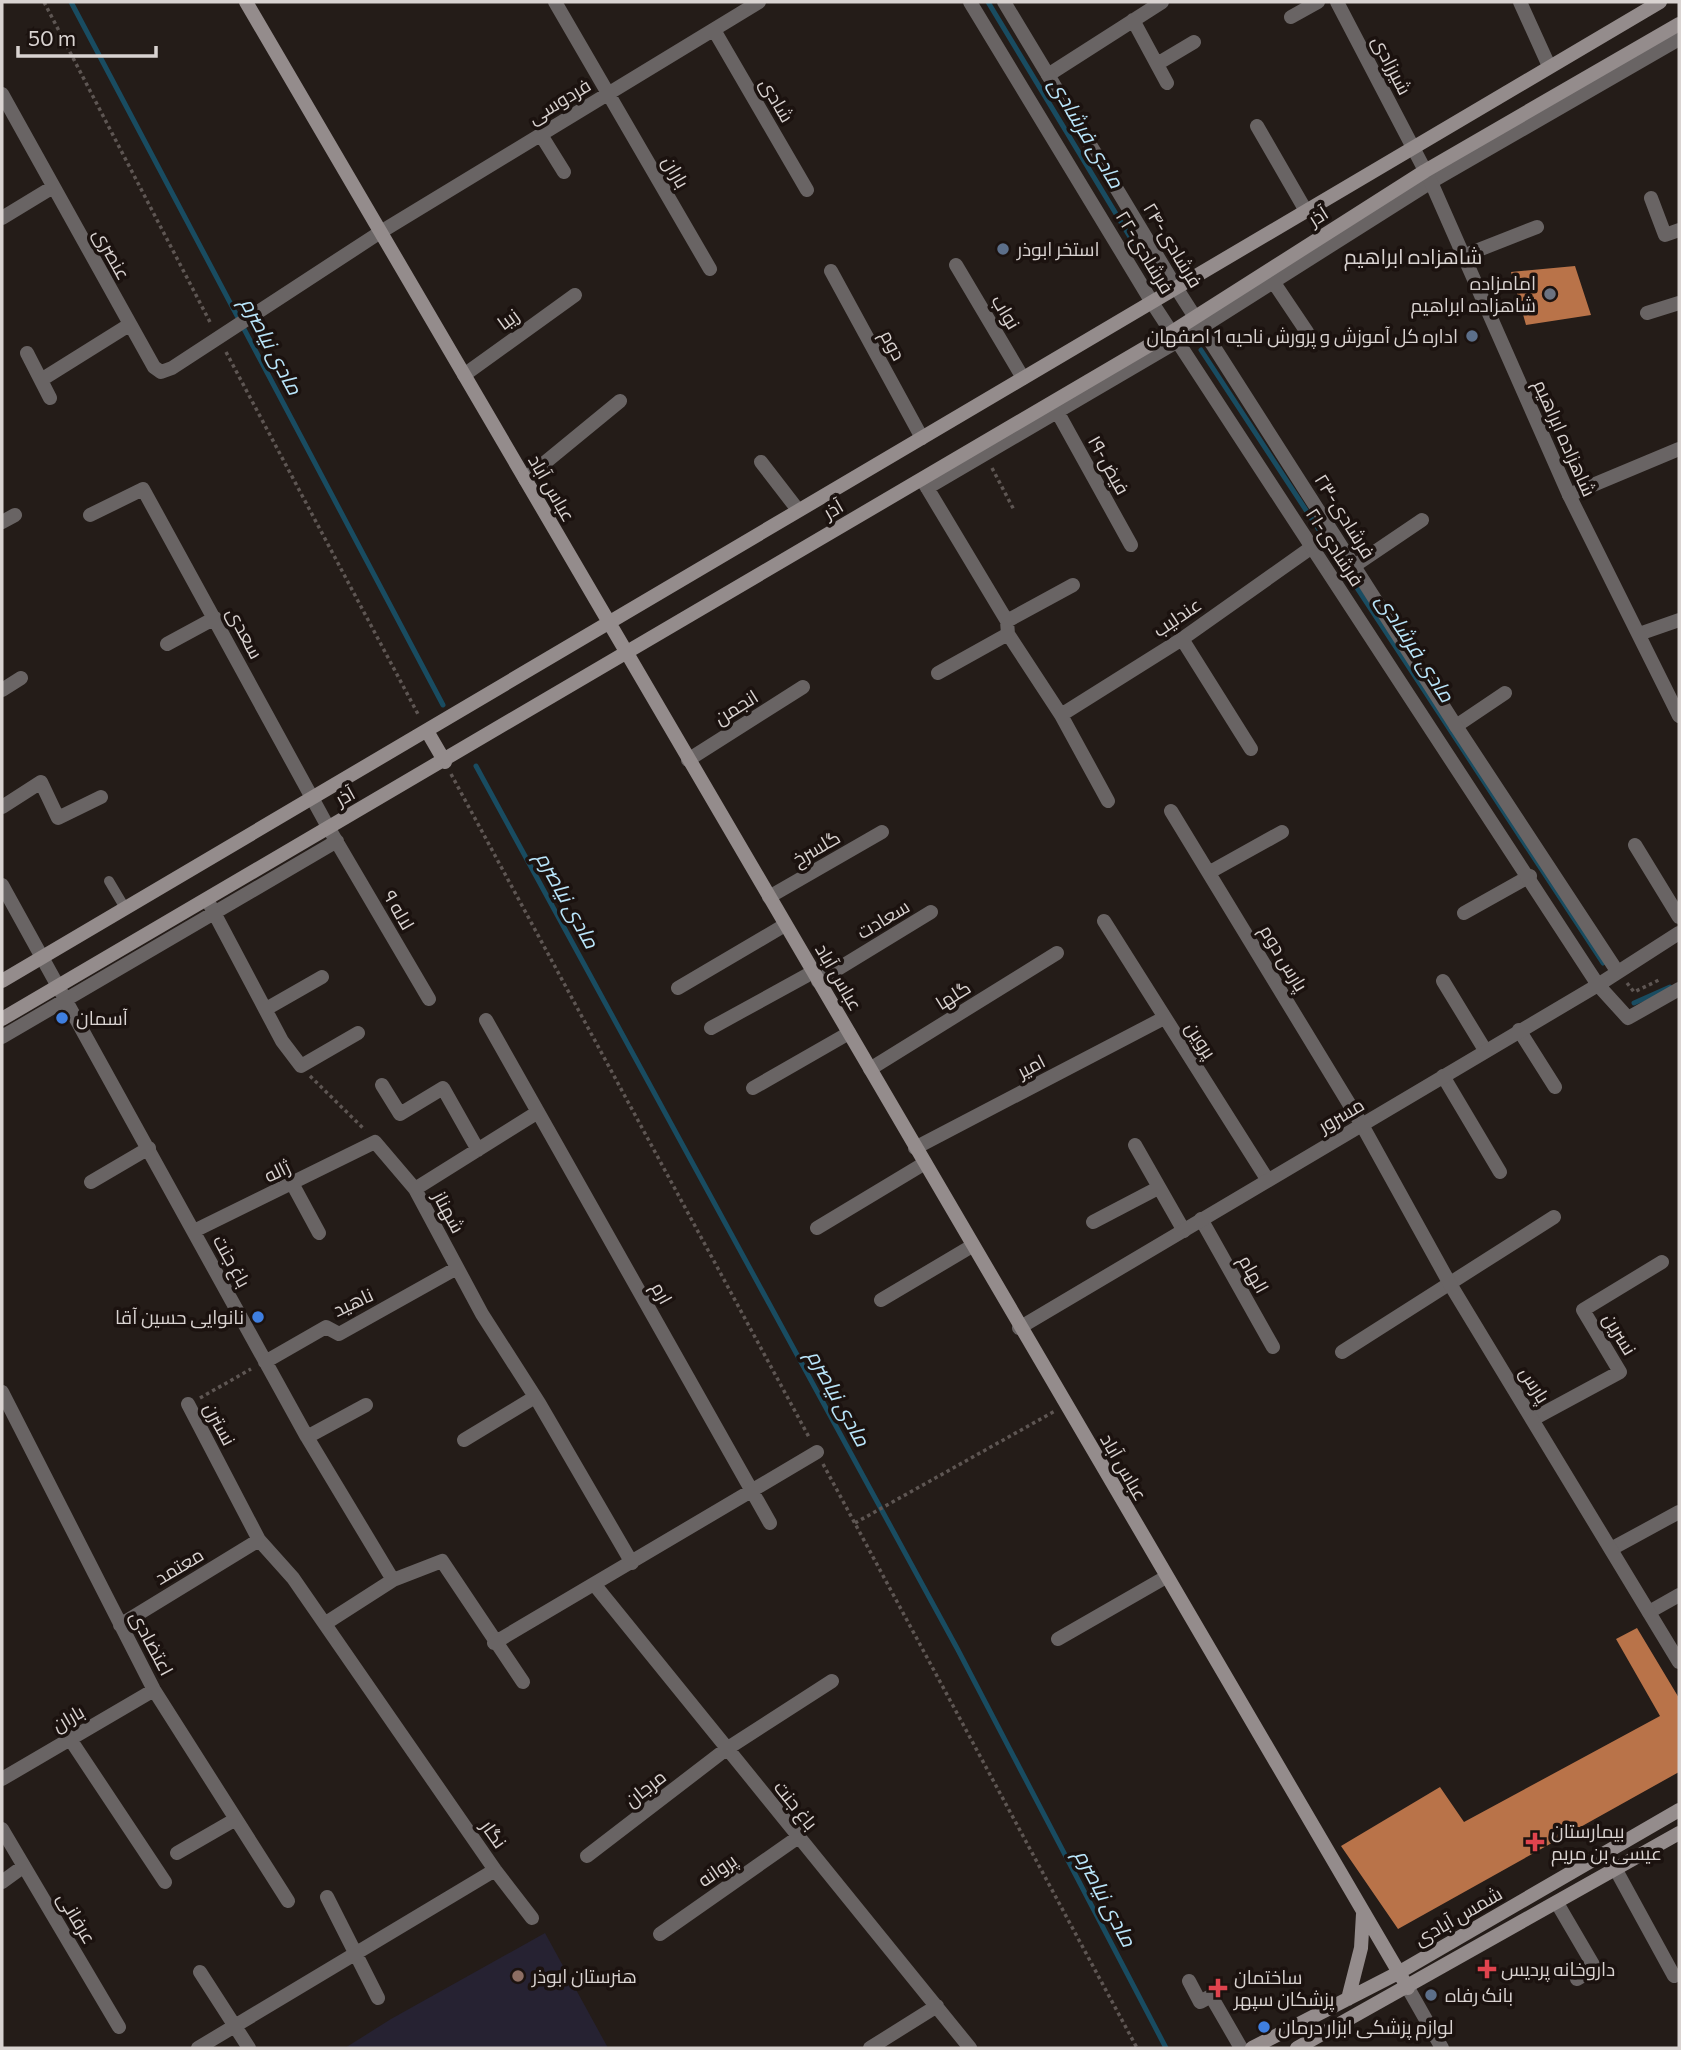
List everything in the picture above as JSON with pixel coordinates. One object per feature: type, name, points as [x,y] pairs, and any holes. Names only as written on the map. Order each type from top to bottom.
[{"type":"main road","name":"عباس آباد","points":[[246,2],[1019,1328],[1408,1988]]},
{"type":"main road","name":"آذر","points":[[2,981],[1023,378],[1153,304],[1412,146],[1660,2]]},
{"type":"main road","name":"آذر","points":[[2,1019],[64,992],[210,906],[328,827],[445,762],[626,653],[925,484],[1175,337],[1428,176],[1669,40],[1679,23]]},
{"type":"main road","points":[[427,731],[445,762]]},
{"type":"main road","name":"شمس آبادی","points":[[1252,2048],[1398,1973],[1679,1810]]},
{"type":"main road","name":"شمس آبادی","points":[[1297,2048],[1408,1988],[1679,1833]]},
{"type":"main road","points":[[1348,1999],[1361,1948],[1363,1912]]},
{"type":"street","name":"باران","points":[[555,2],[709,269]]},
{"type":"street","name":"فردوسی","points":[[379,233],[759,2]]},
{"type":"street","name":"۲۲-فرشادی","points":[[970,2],[1175,337]]},
{"type":"street","name":"۲۴-فرشادی","points":[[1004,2],[1199,322]]},
{"type":"street","points":[[1048,75],[1162,2]]},
{"type":"street","points":[[1291,17],[1318,2]]},
{"type":"street","name":"شیرزادی","points":[[1338,2],[1428,176]]},
{"type":"street","points":[[1520,2],[1549,66]]},
{"type":"street","points":[[1133,20],[1167,83]]},
{"type":"street","name":"شادی","points":[[714,30],[807,190]]},
{"type":"street","points":[[1157,64],[1194,42]]},
{"type":"street","name":"عنصری","points":[[2,94],[154,367],[161,372],[172,368],[218,338]]},
{"type":"street","points":[[1257,125],[1306,211]]},
{"type":"street","points":[[541,135],[564,172]]},
{"type":"street","name":"شاهزاده ابراهیم","points":[[1428,176],[1569,495],[1679,716]]},
{"type":"street","points":[[2,218],[53,187]]},
{"type":"street","points":[[1651,198],[1665,235],[1679,230]]},
{"type":"street","points":[[1463,256],[1537,227]]},
{"type":"street","points":[[218,338],[268,308],[379,233]]},
{"type":"street","name":"آذر","points":[[1199,322],[1274,283],[1333,236]]},
{"type":"street","name":"نواب","points":[[956,265],[1023,378]]},
{"type":"street","name":"دوم","points":[[831,271],[922,438]]},
{"type":"street","points":[[1274,283],[1307,332]]},
{"type":"street","name":"زیبا","points":[[464,375],[575,295]]},
{"type":"street","points":[[1647,313],[1679,303]]},
{"type":"street","name":"۲۳-فرشادی","points":[[1199,322],[1455,726],[1617,971]]},
{"type":"street","points":[[41,380],[129,325]]},
{"type":"street","name":"۲۱-فرشادی","points":[[1175,337],[1530,876],[1598,985],[1628,1018],[1679,989]]},
{"type":"street","points":[[27,353],[50,398]]},
{"type":"street","points":[[525,479],[620,401]]},
{"type":"street","name":"آذر","points":[[925,484],[985,454],[1055,407]]},
{"type":"street","name":"۱۹-فیض","points":[[1055,407],[1131,545]]},
{"type":"street","points":[[1569,495],[1679,449]]},
{"type":"street","points":[[761,462],[799,510]]},
{"type":"street","points":[[925,484],[1061,715],[1108,801]]},
{"type":"street","name":"سعدی","points":[[90,515],[142,489],[328,827]]},
{"type":"street","points":[[2,522],[15,515]]},
{"type":"street","points":[[1354,566],[1422,520]]},
{"type":"street","name":"عندلیب","points":[[1061,715],[1182,639],[1312,547]]},
{"type":"street","points":[[938,673],[1073,585]]},
{"type":"street","points":[[167,644],[215,618]]},
{"type":"street","points":[[1639,634],[1679,620]]},
{"type":"street","points":[[1182,639],[1251,749]]},
{"type":"street","points":[[2,690],[20,678]]},
{"type":"street","name":"انجمن","points":[[688,760],[803,687]]},
{"type":"street","points":[[1455,726],[1506,693]]},
{"type":"street","points":[[2,807],[41,782],[58,818],[101,797]]},
{"type":"street","name":"پارس دوم","points":[[1171,811],[1362,1125]]},
{"type":"street","name":"۹ لاله","points":[[328,827],[429,999]]},
{"type":"street","points":[[1210,872],[1282,831]]},
{"type":"street","name":"گلسرخ","points":[[769,897],[882,832]]},
{"type":"street","name":"آذر","points":[[210,906],[337,841]]},
{"type":"street","points":[[1635,845],[1679,917]]},
{"type":"street","points":[[1464,913],[1530,876]]},
{"type":"street","name":"باغ جنت","points":[[2,885],[64,992],[307,1437],[393,1580]]},
{"type":"street","points":[[210,906],[282,1041],[301,1066],[358,1033]]},
{"type":"street","name":"سعادت","points":[[710,1028],[816,976],[931,912]]},
{"type":"street","name":"پروین","points":[[1104,921],[1267,1179]]},
{"type":"street","points":[[678,988],[785,925]]},
{"type":"street","name":"مسرور","points":[[1019,1328],[1598,985],[1679,933]]},
{"type":"street","name":"گلها","points":[[870,1069],[1057,953]]},
{"type":"street","points":[[266,1009],[322,977]]},
{"type":"street","points":[[1443,981],[1485,1050]]},
{"type":"street","name":"آذر","points":[[2,1037],[64,992]]},
{"type":"street","name":"امیر","points":[[915,1147],[1164,1018]]},
{"type":"street","name":"ارم","points":[[486,1020],[770,1523]]},
{"type":"street","points":[[1519,1030],[1555,1087]]},
{"type":"street","points":[[753,1088],[849,1034]]},
{"type":"street","points":[[1443,1076],[1500,1172]]},
{"type":"street","points":[[382,1085],[400,1114],[443,1087],[478,1150]]},
{"type":"street","points":[[415,1189],[538,1112]]},
{"type":"street","name":"پارس","points":[[1362,1125],[1450,1284],[1679,1662]]},
{"type":"street","name":"ژاله","points":[[194,1231],[293,1185],[375,1142]]},
{"type":"street","name":"شهناز","points":[[375,1142],[415,1189],[482,1314],[535,1397],[632,1563]]},
{"type":"street","points":[[1135,1144],[1184,1231]]},
{"type":"street","points":[[91,1182],[149,1148]]},
{"type":"street","points":[[817,1228],[925,1163]]},
{"type":"street","points":[[293,1185],[319,1233]]},
{"type":"street","points":[[1093,1223],[1158,1188]]},
{"type":"street","points":[[1342,1352],[1554,1217]]},
{"type":"street","name":"الهام","points":[[1201,1219],[1273,1347]]},
{"type":"street","points":[[881,1300],[972,1245]]},
{"type":"street","name":"نسرین","points":[[1533,1419],[1620,1373],[1583,1310],[1662,1262]]},
{"type":"street","name":"ناهید","points":[[265,1362],[326,1327],[339,1334],[457,1268]]},
{"type":"street","name":"اعتضادی","points":[[2,1392],[154,1690],[288,1901]]},
{"type":"street","points":[[464,1440],[535,1397]]},
{"type":"street","name":"نسترن","points":[[188,1404],[259,1540]]},
{"type":"street","points":[[307,1437],[366,1405]]},
{"type":"street","points":[[494,1643],[817,1452]]},
{"type":"street","points":[[1611,1549],[1679,1512]]},
{"type":"street","name":"معتمد","points":[[120,1625],[259,1540]]},
{"type":"street","name":"نگار","points":[[198,2048],[495,1870],[326,1623],[293,1578],[259,1540]]},
{"type":"street","points":[[326,1623],[393,1580],[442,1561],[494,1643],[523,1682]]},
{"type":"street","points":[[1058,1639],[1166,1577]]},
{"type":"street","name":"باغ جنت","points":[[594,1584],[725,1750],[970,2048]]},
{"type":"street","points":[[1649,1612],[1679,1595]]},
{"type":"street","name":"مرجان","points":[[587,1856],[725,1750],[832,1681]]},
{"type":"street","name":"باران","points":[[2,1779],[154,1690]]},
{"type":"street","points":[[70,1739],[165,1882]]},
{"type":"street","points":[[177,1853],[236,1819]]},
{"type":"street","name":"عرفانی","points":[[2,1829],[119,2027]]},
{"type":"street","name":"پروانه","points":[[660,1934],[797,1838]]},
{"type":"street","points":[[2,1882],[24,1866]]},
{"type":"street","points":[[495,1870],[532,1918]]},
{"type":"street","points":[[1616,1870],[1674,1976]]},
{"type":"street","points":[[327,1897],[379,1998]]},
{"type":"street","points":[[1557,1903],[1595,1968],[1577,1979]]},
{"type":"street","points":[[200,1972],[249,2048]]},
{"type":"street","points":[[1189,1982],[1200,2003],[1211,1996],[1241,2048]]},
{"type":"street","points":[[1408,1988],[1443,2048]]},
{"type":"street","points":[[870,2048],[937,2006]]},
{"type":"lane","points":[[109,881],[125,908]]},
{"type":"path","points":[[44,2],[218,338],[427,731]]},
{"type":"path","points":[[985,454],[1014,510]]},
{"type":"path","points":[[445,762],[1137,2048]]},
{"type":"path","points":[[1617,971],[1634,992],[1668,976]]},
{"type":"path","points":[[301,1066],[375,1142]]},
{"type":"path","name":"نسترن","points":[[188,1404],[265,1362]]},
{"type":"path","points":[[855,1523],[1066,1405]]},
{"type":"shaded area","name":"هنرستان ابوذر","points":[[545,1933],[608,2048],[345,2048],[391,2019]]},
{"type":"building","name":"امامزاده شاهزاده ابراهیم","points":[[1575,266],[1591,315],[1526,325],[1511,272]]},
{"type":"building","points":[[1637,1628],[1679,1698],[1679,1772],[1398,1929],[1341,1846],[1440,1787],[1464,1822],[1660,1716],[1616,1639]]},
{"type":"waterway","name":"مادی نیاصرم","points":[[71,2],[443,705]]},
{"type":"waterway","name":"مادی فرشادی","points":[[988,2],[1156,280]]},
{"type":"waterway","name":"مادی فرشادی","points":[[1201,350],[1603,963]]},
{"type":"waterway","name":"مادی نیاصرم","points":[[476,766],[958,1650],[1166,2048]]},
{"type":"waterway","name":"مادی فرشادی","points":[[1634,1003],[1670,987]]},
{"type":"place","name":"استخر ابوذر","points":[[1003,249]]},
{"type":"place","name":"امامزاده شاهزاده ابراهیم","points":[[1550,294]]},
{"type":"place","name":"اداره کل آموزش و پرورش ناحیه 1 اصفهان","points":[[1472,336]]},
{"type":"place","name":"آسمان","points":[[62,1018]]},
{"type":"place","name":"نانوایی حسین آقا","points":[[258,1317]]},
{"type":"place","name":"بیمارستان عیسی بن مریم","points":[[1535,1842]]},
{"type":"place","name":"داروخانه پردیس","points":[[1487,1969]]},
{"type":"place","name":"هنرستان ابوذر","points":[[518,1976]]},
{"type":"place","name":"ساختمان پزشکان سپهر","points":[[1218,1988]]},
{"type":"place","name":"بانک رفاه","points":[[1431,1995]]},
{"type":"place","name":"لوازم پزشکی ابزار درمان","points":[[1264,2027]]},
{"type":"district","name":"شاهزاده ابراهیم","points":[[1413,257]]}]
